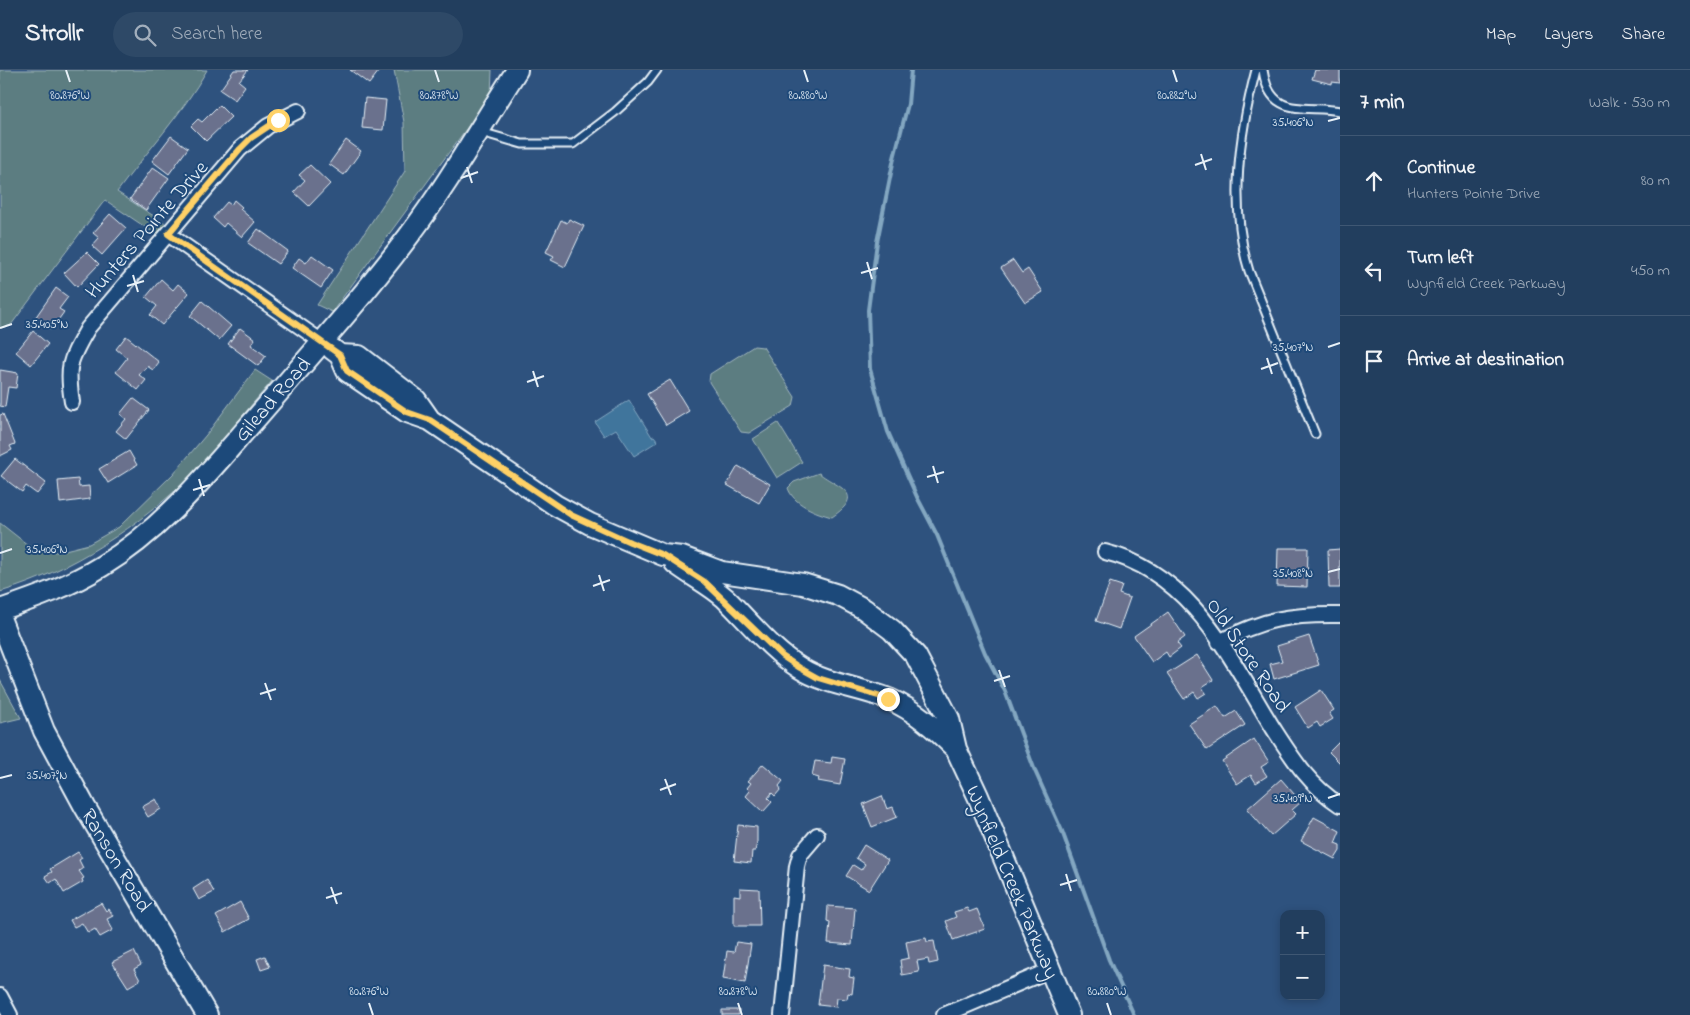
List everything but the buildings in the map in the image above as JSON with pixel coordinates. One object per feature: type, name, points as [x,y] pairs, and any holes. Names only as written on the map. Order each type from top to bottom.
[{"type":"street","name":"Gilead Road","points":[[0,610],[65,586],[102,567],[167,517],[191,492],[322,342],[409,236],[517,70]]},
{"type":"street","name":"Hunters Pointe Drive","points":[[72,402],[68,375],[70,362],[88,328],[251,138],[268,126],[298,111]]},
{"type":"street","name":"Wynfield Creek Parkway","points":[[168,234],[340,355],[347,371],[407,412],[430,420],[571,515],[663,555],[705,582],[782,656],[800,668],[818,678],[888,699],[911,710],[931,725],[956,749]]},
{"type":"street","name":"Old Store Road","points":[[1105,552],[1128,558],[1154,571],[1173,585],[1197,610],[1299,770],[1328,797],[1340,805]]},
{"type":"street","name":"Wynfield Creek Parkway","points":[[663,555],[682,557],[722,572],[803,584],[838,595],[864,609],[892,630],[916,656],[949,719],[956,749],[978,796],[1069,1015]]},
{"type":"street","points":[[1219,642],[1265,621],[1289,616],[1340,615]]},
{"type":"street","name":"Ranson Road","points":[[0,618],[44,731],[85,807],[207,1015]]},
{"type":"street","points":[[782,1015],[797,866],[800,855],[816,835]]},
{"type":"street","points":[[944,1015],[1050,970]]},
{"type":"street","points":[[0,996],[10,1015]]},
{"type":"lane","points":[[478,131],[522,144],[573,144],[615,112],[648,82],[657,70]]},
{"type":"lane","points":[[1256,70],[1248,98],[1239,175],[1237,201],[1241,244],[1249,271],[1315,434]]},
{"type":"lane","points":[[1263,70],[1268,89],[1280,103],[1302,110],[1340,111]]},
{"type":"green space","points":[[0,70],[207,70],[175,117],[117,192],[166,224],[157,235],[105,200],[11,325],[0,328]]},
{"type":"green space","points":[[394,70],[492,70],[491,95],[332,312],[317,305],[405,171],[404,122]]},
{"type":"green space","points":[[754,346],[763,347],[795,397],[793,406],[749,433],[741,432],[709,382],[710,374]]},
{"type":"green space","points":[[255,370],[272,381],[203,463],[173,493],[103,545],[52,572],[0,592],[0,523],[33,549],[57,552],[89,544],[119,527],[173,474],[206,435]]},
{"type":"green space","points":[[778,423],[802,462],[777,478],[753,439]]},
{"type":"green space","points":[[819,473],[841,487],[848,496],[847,502],[842,509],[832,517],[812,510],[800,503],[788,488],[794,482]]},
{"type":"green space","points":[[0,680],[21,718],[0,723]]},
{"type":"water","points":[[629,400],[652,437],[654,436],[658,441],[634,456],[616,429],[604,436],[595,422]]},
{"type":"waterway","points":[[911,70],[908,104],[894,158],[877,242],[868,310],[870,369],[888,432],[917,497],[937,535],[985,653],[1005,691],[1035,771],[1062,831],[1109,960],[1134,1015]]},
{"type":"route","points":[[278,120],[251,138],[240,149],[168,234],[340,355],[347,371],[407,412],[430,420],[571,515],[663,555],[682,569],[705,582],[724,597],[782,656],[800,668],[818,678],[888,699]]}]
